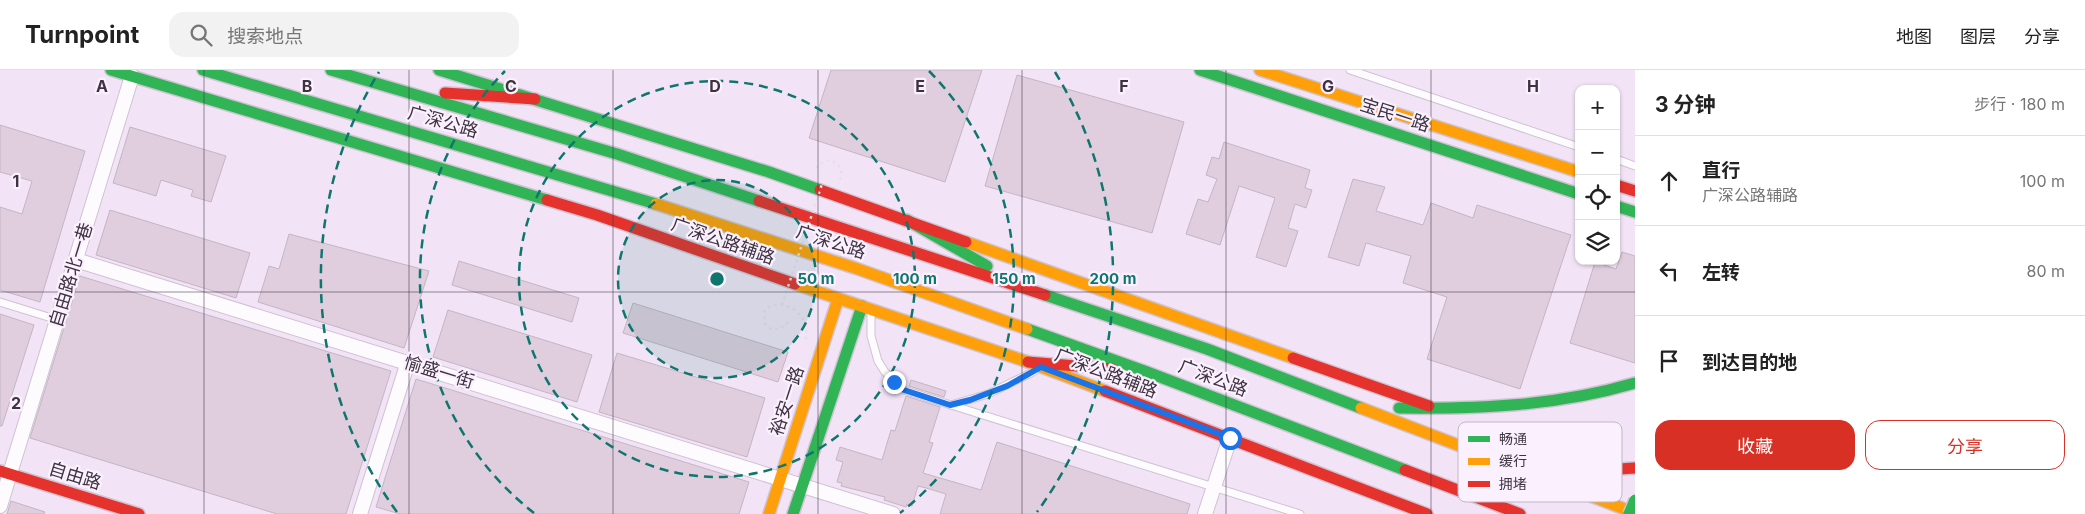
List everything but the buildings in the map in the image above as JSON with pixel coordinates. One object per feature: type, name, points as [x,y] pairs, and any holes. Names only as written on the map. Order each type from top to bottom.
[{"type":"main road","name":"广深公路辅路","points":[[111,70],[597,216],[1028,362],[1427,514]]},
{"type":"main road","name":"广深公路","points":[[203,70],[599,186],[845,265],[1147,372],[1458,491]]},
{"type":"main road","name":"广深公路","points":[[331,70],[617,154],[1207,349],[1458,440]]},
{"type":"main road","points":[[439,70],[770,172],[1436,408],[1507,417]]},
{"type":"main road","name":"宝民一路","points":[[1200,70],[1575,193]]},
{"type":"main road","name":"宝民一路","points":[[1260,70],[1575,171]]},
{"type":"main road","points":[[398,90],[535,99]]},
{"type":"main road","points":[[1620,185],[1635,190]]},
{"type":"main road","points":[[1620,207],[1635,212]]},
{"type":"main road","points":[[907,220],[1035,293]]},
{"type":"main road","name":"裕安一路","points":[[769,514],[838,299]]},
{"type":"main road","points":[[793,514],[866,308]]},
{"type":"main road","points":[[1028,362],[1147,372]]},
{"type":"main road","points":[[1251,366],[1372,400]]},
{"type":"main road","points":[[1435,421],[1395,406],[1436,408],[1542,404],[1573,400],[1635,383]]},
{"type":"main road","points":[[1622,469],[1635,468]]},
{"type":"main road","name":"自由路","points":[[5,473],[139,514]]},
{"type":"main road","points":[[1432,481],[1458,498]]},
{"type":"main road","name":"广深公路","points":[[1622,499],[1635,504]]},
{"type":"main road","points":[[1464,502],[1476,510]]},
{"type":"main road","name":"广深公路","points":[[1488,502],[1520,514]]},
{"type":"main road","points":[[1629,514],[1635,504]]},
{"type":"street","name":"自由路北一巷","points":[[0,506],[5,473],[58,320],[132,76]]},
{"type":"street","name":"愉盛一街","points":[[76,260],[893,514]]},
{"type":"street","points":[[360,514],[408,362]]},
{"type":"street","points":[[1205,514],[1230,438]]},
{"type":"lane","points":[[1350,70],[1575,146]]},
{"type":"lane","points":[[1620,160],[1635,166]]},
{"type":"lane","points":[[0,302],[58,320]]},
{"type":"lane","points":[[866,308],[874,349],[885,372],[904,390],[1300,514]]},
{"type":"lane","points":[[950,405],[970,400],[1007,386],[1041,367]]},
{"type":"path","points":[[782,306],[822,184]]},
{"type":"path","points":[[788,322],[780,329],[772,330],[765,324],[762,316],[769,306],[774,304],[803,316],[808,328],[805,341]]},
{"type":"traffic: fast","points":[[111,70],[547,200]]},
{"type":"traffic: fast","points":[[203,70],[656,204]]},
{"type":"traffic: fast","points":[[331,70],[617,154],[759,201]]},
{"type":"traffic: fast","points":[[439,70],[769,172],[820,190]]},
{"type":"traffic: fast","points":[[1200,70],[1575,193]]},
{"type":"traffic: fast","points":[[1620,207],[1635,212]]},
{"type":"traffic: fast","points":[[907,220],[987,266]]},
{"type":"traffic: fast","points":[[1045,295],[1207,349],[1361,408]]},
{"type":"traffic: fast","points":[[793,514],[862,306]]},
{"type":"traffic: fast","points":[[1027,329],[1147,372],[1405,470]]},
{"type":"traffic: fast","points":[[1399,408],[1489,407],[1547,401],[1577,397],[1635,383]]},
{"type":"traffic: fast","points":[[1629,514],[1635,500]]},
{"type":"traffic: slow","points":[[1260,70],[1575,171]]},
{"type":"traffic: slow","points":[[656,204],[855,268],[1027,329]]},
{"type":"traffic: slow","points":[[966,242],[1293,358]]},
{"type":"traffic: slow","points":[[795,284],[1028,362],[1105,391]]},
{"type":"traffic: slow","points":[[769,514],[838,299]]},
{"type":"traffic: slow","points":[[1361,408],[1458,445]]},
{"type":"traffic: slow","points":[[1606,502],[1635,513]]},
{"type":"traffic: jam","points":[[445,93],[535,99]]},
{"type":"traffic: jam","points":[[1620,186],[1635,191]]},
{"type":"traffic: jam","points":[[820,190],[966,242]]},
{"type":"traffic: jam","points":[[547,200],[597,215],[795,284]]},
{"type":"traffic: jam","points":[[759,201],[1045,295]]},
{"type":"traffic: jam","points":[[1293,358],[1429,406]]},
{"type":"traffic: jam","points":[[1028,362],[1112,369]]},
{"type":"traffic: jam","points":[[1105,391],[1427,514]]},
{"type":"traffic: jam","points":[[1622,469],[1635,468]]},
{"type":"traffic: jam","points":[[1405,470],[1458,490]]},
{"type":"traffic: jam","points":[[0,471],[139,514]]},
{"type":"traffic: jam","points":[[1489,502],[1520,514]]},
{"type":"route","points":[[894,382],[904,390],[950,405],[988,394],[1041,367],[1230,438]]}]
